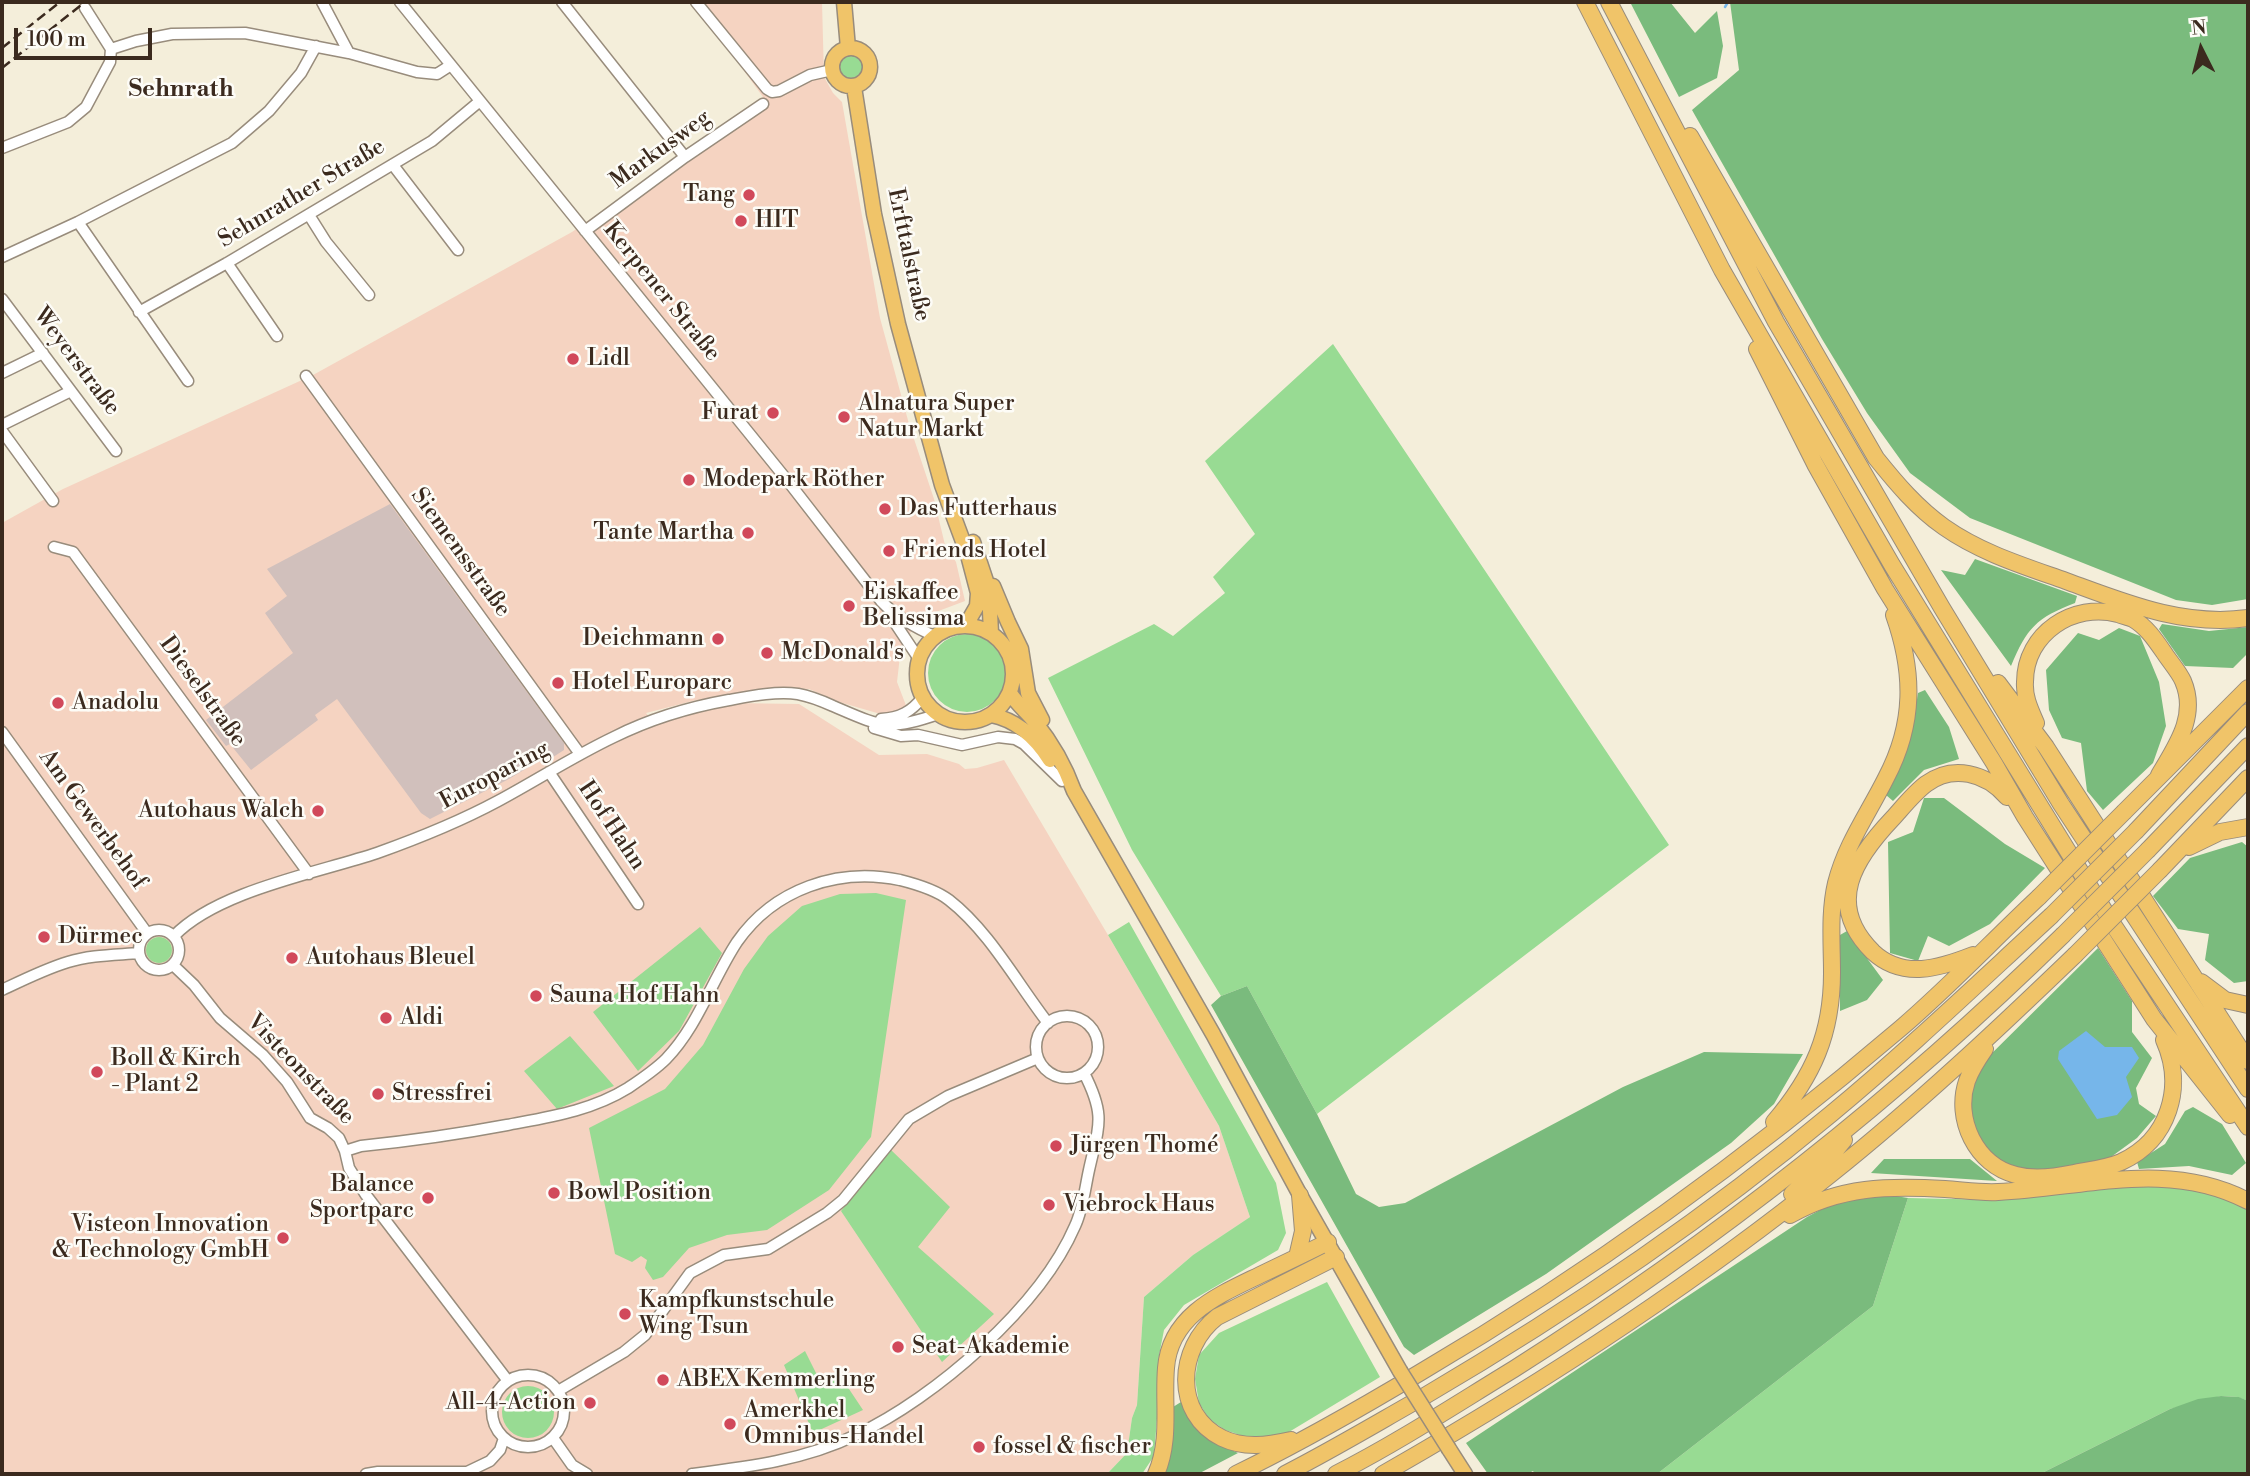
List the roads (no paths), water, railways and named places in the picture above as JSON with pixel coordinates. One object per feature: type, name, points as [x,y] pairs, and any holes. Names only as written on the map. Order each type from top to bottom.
[{"type":"highway","points":[[1585,2],[1722,270],[1920,611],[2112,923],[2248,1127]]},
{"type":"highway","points":[[1609,2],[1776,322],[1942,608],[2061,804],[2248,1089]]},
{"type":"highway","points":[[1629,40],[1682,121],[1876,458],[1901,489],[1920,507],[1945,528],[1991,553],[2120,601],[2181,618],[2220,621],[2248,618]]},
{"type":"highway","points":[[1722,270],[1762,362],[1885,589],[2025,817],[2154,1019],[2248,1137]]},
{"type":"highway","points":[[1753,1147],[1799,1091],[1818,1055],[1827,1028],[1830,1007],[1831,915],[1837,879],[1848,847],[1886,777],[1903,736],[1910,697],[1909,676],[1902,640],[1885,589]]},
{"type":"highway","points":[[1942,608],[2046,747],[2248,1061]]},
{"type":"highway","points":[[2046,747],[2026,700],[2027,665],[2045,633],[2062,619],[2083,611],[2104,610],[2132,618],[2151,634],[2185,686],[2188,715],[2182,736],[2159,775]]},
{"type":"highway","points":[[1236,1474],[1317,1432],[1528,1307],[1618,1247],[1753,1147],[1904,1026],[2039,897],[2248,688]]},
{"type":"highway","points":[[1284,1474],[1382,1420],[1584,1298],[1742,1186],[1913,1043],[2051,916],[2248,712]]},
{"type":"highway","points":[[1336,1474],[1439,1416],[1622,1298],[1693,1248],[1864,1116],[1956,1036],[2063,935],[2248,746]]},
{"type":"highway","points":[[1982,951],[1945,966],[1920,970],[1895,966],[1884,960],[1867,945],[1854,925],[1849,900],[1852,876],[1870,842],[1922,787],[1944,775],[1965,772],[1992,783],[2025,817]]},
{"type":"highway","points":[[1383,1474],[1523,1392],[1624,1326],[1740,1244],[1857,1153],[1994,1033],[2172,858],[2248,778]]},
{"type":"highway","points":[[2172,858],[2220,832],[2248,827]]},
{"type":"highway","points":[[2189,972],[2225,1000],[2248,1005]]},
{"type":"highway","points":[[1994,1033],[1966,1083],[1963,1106],[1970,1137],[1984,1157],[2002,1170],[2024,1177],[2048,1177],[2118,1163],[2143,1149],[2162,1126],[2172,1103],[2174,1078],[2169,1050],[2154,1019]]},
{"type":"highway","points":[[1740,1244],[1831,1156],[1864,1116]]},
{"type":"highway","points":[[1740,1244],[1805,1207],[1860,1189],[1893,1186],[1994,1193],[2166,1177],[2208,1184],[2248,1200]]},
{"type":"highway","points":[[1297,1257],[1303,1231],[1300,1195]]},
{"type":"highway","points":[[1156,1474],[1164,1453],[1166,1437],[1168,1354],[1177,1332],[1201,1306],[1219,1295],[1328,1242]]},
{"type":"highway","points":[[1317,1432],[1257,1446],[1244,1445],[1220,1437],[1193,1409],[1187,1387],[1187,1365],[1195,1341],[1217,1317],[1336,1257]]},
{"type":"main road","points":[[844,2],[848,48]]},
{"type":"main road","points":[[848,48],[863,52],[871,67],[868,78],[854,87],[842,85],[832,70],[837,54],[848,48]]},
{"type":"main road","name":"Erfttalstraße","points":[[854,87],[874,214],[898,324],[928,430]]},
{"type":"main road","points":[[928,430],[983,569],[989,590],[991,633]]},
{"type":"main road","points":[[928,430],[942,485],[968,555],[978,593],[977,606],[966,625]]},
{"type":"main road","points":[[983,569],[992,583],[1021,649],[1028,694],[1053,747]]},
{"type":"main road","points":[[966,625],[991,633],[1003,644],[1011,659],[1014,676],[1010,693],[991,715],[982,719],[955,721],[938,714],[923,697],[918,685],[919,659],[926,645],[935,636],[955,626],[966,625]]},
{"type":"main road","points":[[1010,693],[1053,747],[1069,776],[1073,791],[1213,1034],[1300,1195],[1400,1371],[1465,1474]]},
{"type":"main road","points":[[991,715],[1012,722],[1033,737],[1062,780],[1073,791]]},
{"type":"street","points":[[322,2],[349,52]]},
{"type":"street","name":"Kerpener Straße","points":[[400,2],[889,609],[893,620],[919,659]]},
{"type":"street","points":[[562,2],[685,157]]},
{"type":"street","points":[[696,2],[772,92],[810,75],[832,70]]},
{"type":"street","points":[[2,148],[68,122],[86,107],[110,62],[111,49],[85,8]]},
{"type":"street","points":[[111,49],[172,34],[245,33],[349,52],[417,72],[437,74],[451,65]]},
{"type":"street","points":[[2,257],[78,222],[232,143],[269,111],[302,73],[316,47]]},
{"type":"street","name":"Sehnrather Straße","points":[[139,312],[432,141],[480,101]]},
{"type":"street","name":"Markusweg","points":[[585,231],[685,157],[763,104]]},
{"type":"street","points":[[393,164],[457,250]]},
{"type":"street","points":[[309,215],[326,242],[369,295]]},
{"type":"street","points":[[78,222],[188,381]]},
{"type":"street","points":[[227,263],[277,336]]},
{"type":"street","name":"Weyerstraße","points":[[2,299],[116,451]]},
{"type":"street","points":[[2,373],[43,353]]},
{"type":"street","name":"Siemensstraße","points":[[306,376],[580,754]]},
{"type":"street","points":[[2,425],[71,391]]},
{"type":"street","points":[[2,431],[53,501]]},
{"type":"street","name":"Dieselstraße","points":[[54,547],[73,552],[309,874]]},
{"type":"street","name":"Kerpener Straße","points":[[889,609],[918,629],[935,636]]},
{"type":"street","name":"Europaring","points":[[174,936],[186,924],[213,908],[263,888],[376,853],[441,829],[500,800],[580,754],[653,720],[730,700],[781,694],[799,694],[844,711]]},
{"type":"street","points":[[844,711],[883,720],[912,710],[923,697]]},
{"type":"street","points":[[844,711],[881,725],[901,725],[938,714]]},
{"type":"street","points":[[844,711],[861,724],[901,736],[918,735],[962,744],[998,737],[1015,739],[1024,744],[1062,780]]},
{"type":"street","name":"Am Gewerbehof","points":[[2,732],[147,933]]},
{"type":"street","name":"Hof Hahn","points":[[550,772],[638,904]]},
{"type":"street","points":[[345,1151],[361,1146],[569,1114],[628,1088],[665,1060],[687,1033],[737,943],[753,922],[784,897],[809,885],[834,878],[885,877],[914,884],[947,898],[975,924],[1048,1023]]},
{"type":"street","points":[[161,930],[174,936],[179,951],[173,965],[166,970],[157,971],[142,962],[140,942],[147,933],[161,930]]},
{"type":"street","points":[[2,990],[68,962],[90,957],[139,953]]},
{"type":"street","name":"Visteonstraße","points":[[173,965],[194,985],[220,1018],[263,1055],[287,1082],[310,1118],[339,1138],[349,1167],[366,1195],[508,1381]]},
{"type":"street","points":[[1076,1017],[1093,1029],[1097,1038],[1097,1058],[1084,1073],[1076,1077],[1057,1077],[1043,1066],[1038,1058],[1037,1039],[1048,1023],[1056,1018],[1076,1017]]},
{"type":"street","points":[[558,1391],[624,1352],[645,1335],[690,1272],[724,1255],[768,1248],[827,1213],[843,1200],[909,1119],[948,1096],[1038,1058]]},
{"type":"street","points":[[692,1474],[787,1460],[856,1435],[898,1412],[947,1377],[997,1332],[1038,1286],[1077,1224],[1100,1124],[1096,1099],[1084,1073]]},
{"type":"street","points":[[519,1376],[541,1377],[558,1391],[564,1410],[563,1420],[553,1438],[534,1447],[523,1447],[504,1438],[497,1430],[493,1419],[494,1398],[508,1381],[519,1376]]},
{"type":"street","points":[[366,1474],[467,1472],[490,1461],[500,1450],[504,1438]]},
{"type":"street","points":[[553,1438],[572,1465],[587,1474]]},
{"type":"water","points":[[2086,1031],[2105,1047],[2132,1047],[2139,1058],[2126,1077],[2132,1097],[2117,1115],[2097,1119],[2058,1059],[2059,1051]]},
{"type":"waterway","points":[[1725,7],[1728,2]]},
{"type":"railway","points":[[2,48],[60,2]]},
{"type":"railway","points":[[2,68],[85,2]]},
{"type":"place","name":"Tang","points":[[749,195]]},
{"type":"place","name":"HIT","points":[[741,221]]},
{"type":"place","name":"Lidl","points":[[573,359]]},
{"type":"place","name":"Furat","points":[[773,413]]},
{"type":"place","name":"Alnatura Super Natur Markt","points":[[844,417]]},
{"type":"place","name":"Modepark Röther","points":[[689,480]]},
{"type":"place","name":"Das Futterhaus","points":[[885,509]]},
{"type":"place","name":"Tante Martha","points":[[748,533]]},
{"type":"place","name":"Friends Hotel","points":[[889,551]]},
{"type":"place","name":"Eiskaffee Belissima","points":[[849,606]]},
{"type":"place","name":"Deichmann","points":[[718,639]]},
{"type":"place","name":"McDonald's","points":[[767,653]]},
{"type":"place","name":"Hotel Europarc","points":[[558,683]]},
{"type":"place","name":"Anadolu","points":[[58,703]]},
{"type":"place","name":"Autohaus Walch","points":[[318,811]]},
{"type":"place","name":"Dürmec","points":[[44,937]]},
{"type":"place","name":"Autohaus Bleuel","points":[[292,958]]},
{"type":"place","name":"Sauna Hof Hahn","points":[[536,996]]},
{"type":"place","name":"Aldi","points":[[386,1018]]},
{"type":"place","name":"Boll & Kirch - Plant 2","points":[[97,1072]]},
{"type":"place","name":"Stressfrei","points":[[378,1094]]},
{"type":"place","name":"Jürgen Thomé","points":[[1056,1146]]},
{"type":"place","name":"Bowl Position","points":[[554,1193]]},
{"type":"place","name":"Balance Sportparc","points":[[428,1198]]},
{"type":"place","name":"Viebrock Haus","points":[[1049,1205]]},
{"type":"place","name":"Visteon Innovation & Technology GmbH","points":[[283,1238]]},
{"type":"place","name":"Kampfkunstschule Wing Tsun","points":[[625,1314]]},
{"type":"place","name":"Seat-Akademie","points":[[898,1347]]},
{"type":"place","name":"ABEX Kemmerling","points":[[663,1380]]},
{"type":"place","name":"All-4-Action","points":[[590,1403]]},
{"type":"place","name":"Amerkhel Omnibus-Handel","points":[[730,1424]]},
{"type":"place","name":"fossel & fischer","points":[[979,1447]]},
{"type":"district","name":"Sehnrath","points":[[181,90]]}]
